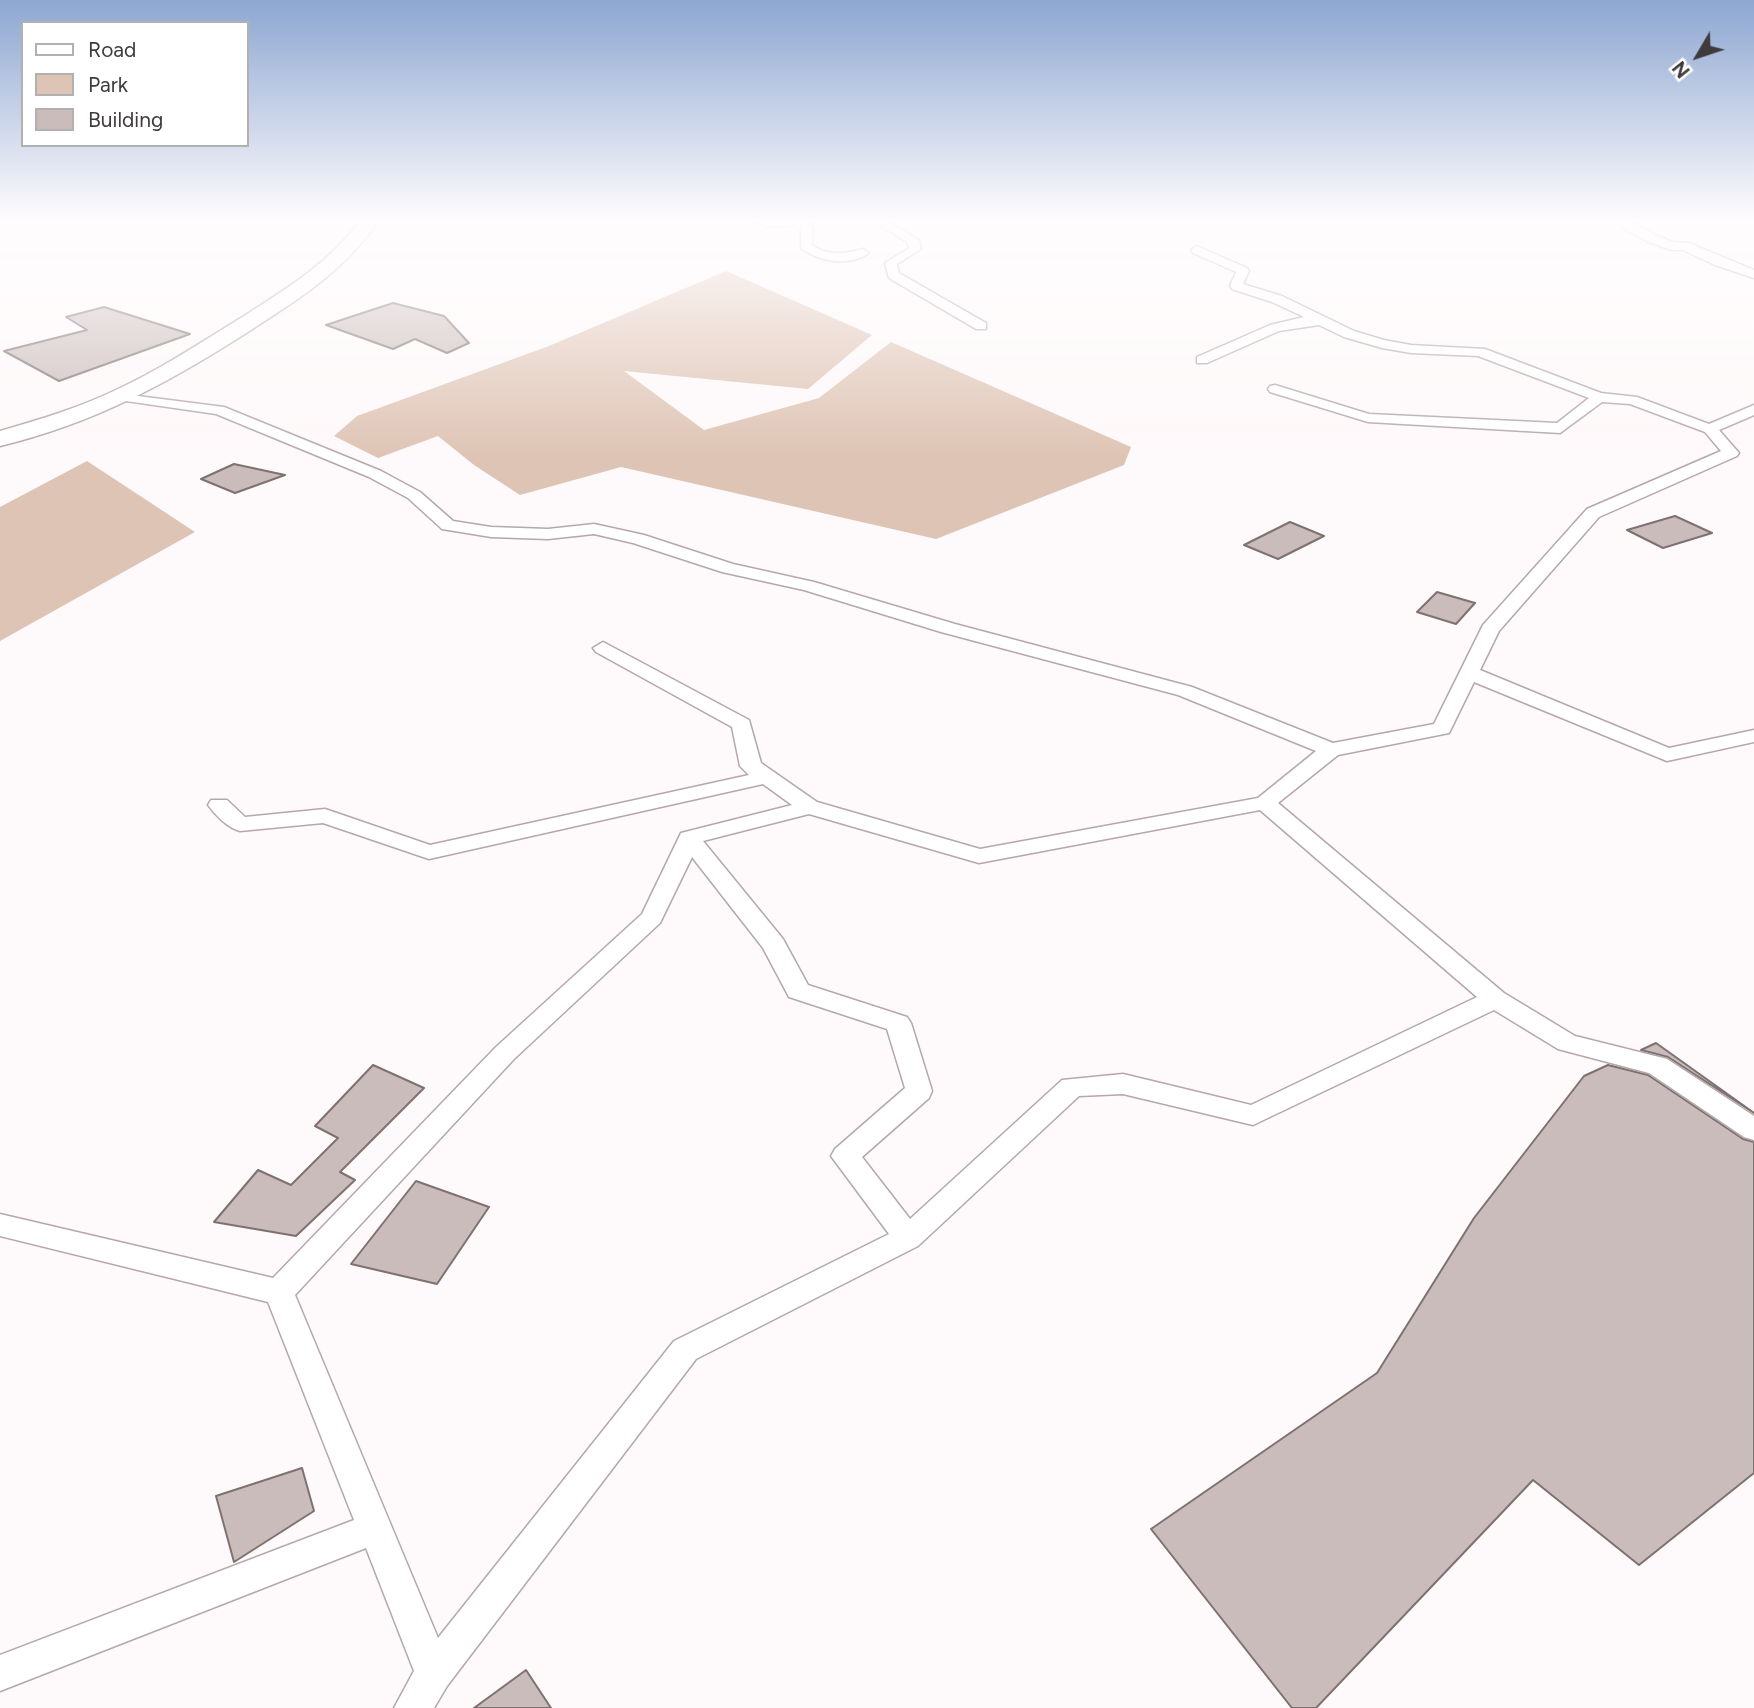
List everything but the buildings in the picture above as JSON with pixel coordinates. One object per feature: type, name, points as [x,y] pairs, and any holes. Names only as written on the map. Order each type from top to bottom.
[{"type":"main road","points":[[0,439],[49,424],[143,386],[286,299]]},
{"type":"street","points":[[934,299],[981,326]]},
{"type":"street","points":[[603,648],[742,724],[751,766],[809,807],[979,856],[1265,803],[1331,750],[1442,729],[1490,629],[1593,513],[1731,453],[1710,429],[1632,400],[1600,397],[1480,352],[1411,349],[1382,344],[1318,321],[1276,299]]},
{"type":"street","points":[[1202,360],[1276,328],[1305,320],[1318,321]]},
{"type":"street","points":[[1275,389],[1368,418],[1560,428],[1600,397]]},
{"type":"street","points":[[119,396],[219,410],[374,474],[414,495],[448,525],[503,533],[548,534],[594,529],[638,539],[728,568],[808,586],[948,628],[1185,691],[1331,750]]},
{"type":"street","points":[[1710,429],[1754,409]]},
{"type":"street","points":[[1469,673],[1667,755],[1754,736]]},
{"type":"street","points":[[219,805],[240,824],[325,816],[429,852],[767,777]]},
{"type":"street","points":[[1265,803],[1495,999],[1567,1043],[1658,1066],[1754,1130]]},
{"type":"street","points":[[689,838],[809,807]]},
{"type":"street","points":[[689,838],[774,944],[798,991],[898,1023],[919,1091],[845,1156],[908,1238]]},
{"type":"street","points":[[279,1292],[505,1053],[652,918],[689,838]]},
{"type":"street","points":[[413,1708],[434,1673],[685,1350],[908,1238],[1072,1087],[1124,1084],[1253,1115],[1495,999]]},
{"type":"street","points":[[0,1224],[279,1292]]},
{"type":"street","points":[[279,1292],[434,1673]]},
{"type":"street","points":[[0,1673],[375,1528]]},
{"type":"green space","points":[[661,299],[789,299],[872,335],[808,389],[624,371],[704,430],[819,398],[891,342],[1131,447],[1124,465],[936,539],[621,467],[520,495],[474,465],[438,436],[378,458],[334,436],[357,416],[549,346]]},
{"type":"green space","points":[[87,461],[195,532],[0,641],[0,507]]}]
